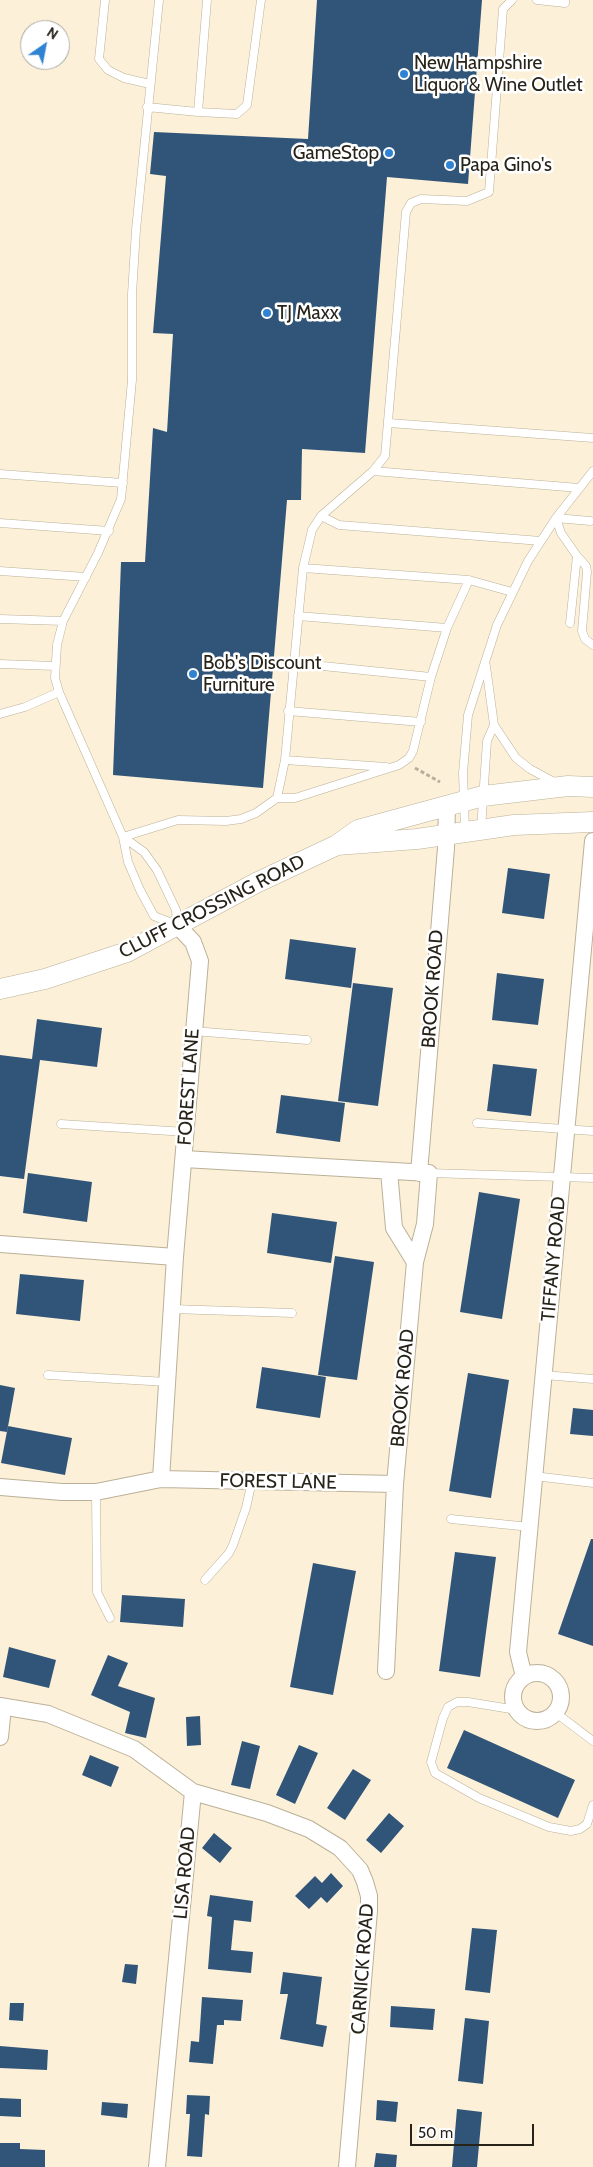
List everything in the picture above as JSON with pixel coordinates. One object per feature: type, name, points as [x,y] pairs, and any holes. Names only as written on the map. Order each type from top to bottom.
[{"type":"street","name":"CLUFF CROSSING ROAD","points":[[0,988],[45,979],[127,952],[256,883],[337,846],[358,830],[465,800],[565,787],[593,787]]},
{"type":"street","name":"BROOK ROAD","points":[[386,1670],[395,1484],[415,1262],[425,1224],[424,1173],[464,832],[465,800]]},
{"type":"street","name":"CLUFF CROSSING ROAD","points":[[337,846],[360,845],[514,825],[593,822]]},
{"type":"street","name":"TIFFANY ROAD","points":[[524,1677],[518,1652],[593,841]]},
{"type":"street","name":"FOREST LANE","points":[[161,1479],[175,1257],[200,961],[193,942],[177,925]]},
{"type":"street","points":[[184,1158],[424,1173]]},
{"type":"street","points":[[389,1171],[394,1228],[415,1262]]},
{"type":"street","points":[[0,1244],[175,1257]]},
{"type":"street","name":"FOREST LANE","points":[[0,1487],[62,1492],[96,1492],[161,1479],[395,1484]]},
{"type":"street","points":[[538,1673],[544,1674],[557,1683],[562,1698],[556,1713],[550,1718],[536,1722],[528,1720],[517,1710],[513,1695],[519,1681],[524,1677],[538,1673]]},
{"type":"street","points":[[0,1737],[1,1706],[48,1714],[134,1749],[193,1792]]},
{"type":"street","name":"LISA ROAD","points":[[157,2167],[193,1792]]},
{"type":"street","name":"CARNICK ROAD","points":[[193,1792],[267,1813],[321,1836],[350,1858],[365,1882],[369,1896],[369,1911],[347,2167]]},
{"type":"lane","points":[[104,0],[100,59],[108,70],[124,78],[150,84]]},
{"type":"lane","points":[[123,837],[144,852],[157,870],[176,910],[177,925],[154,916],[128,862],[123,837],[59,692],[55,666],[63,621],[109,531],[121,499],[132,380],[132,294],[147,107],[159,0]]},
{"type":"lane","points":[[198,112],[207,0]]},
{"type":"lane","points":[[147,107],[237,114],[247,105],[261,0]]},
{"type":"lane","points":[[277,798],[285,760],[288,711],[303,568],[312,530],[320,516],[373,471],[385,456],[406,212],[411,203],[421,199],[467,201],[489,192],[503,9],[512,0]]},
{"type":"lane","points":[[537,0],[565,3],[566,0]]},
{"type":"lane","points":[[389,423],[593,438]]},
{"type":"lane","points":[[373,471],[579,488]]},
{"type":"lane","points":[[464,832],[465,800],[463,773],[468,715],[472,697],[486,664],[497,626],[512,592],[556,518],[593,471]]},
{"type":"lane","points":[[0,474],[123,483]]},
{"type":"lane","points":[[320,516],[339,526],[542,541]]},
{"type":"lane","points":[[556,518],[590,520]]},
{"type":"lane","points":[[556,518],[561,533],[586,566],[582,631],[585,638],[593,645]]},
{"type":"lane","points":[[0,522],[109,531]]},
{"type":"lane","points":[[570,623],[577,556]]},
{"type":"lane","points":[[303,568],[469,580],[512,592]]},
{"type":"lane","points":[[0,572],[86,577]]},
{"type":"lane","points":[[123,837],[178,820],[226,821],[241,819],[256,813],[277,798],[295,798],[404,762],[413,751],[431,677],[447,628],[469,580]]},
{"type":"lane","points":[[298,616],[447,628]]},
{"type":"lane","points":[[0,619],[63,621]]},
{"type":"lane","points":[[293,663],[431,677]]},
{"type":"lane","points":[[0,664],[55,666]]},
{"type":"lane","points":[[486,664],[494,725],[516,758],[543,778],[565,787]]},
{"type":"lane","points":[[0,714],[25,707],[59,692]]},
{"type":"lane","points":[[288,711],[421,722]]},
{"type":"lane","points":[[465,800],[494,725]]},
{"type":"lane","points":[[285,760],[391,767]]},
{"type":"lane","points":[[194,1031],[307,1040]]},
{"type":"lane","points":[[477,1123],[593,1131]]},
{"type":"lane","points":[[61,1124],[186,1132]]},
{"type":"lane","points":[[424,1173],[593,1178]]},
{"type":"lane","points":[[172,1308],[292,1313]]},
{"type":"lane","points":[[48,1375],[166,1382]]},
{"type":"lane","points":[[544,1375],[593,1379]]},
{"type":"lane","points":[[534,1476],[593,1483]]},
{"type":"lane","points":[[205,1580],[233,1546],[246,1508],[252,1481]]},
{"type":"lane","points":[[96,1492],[97,1592],[110,1618]]},
{"type":"lane","points":[[451,1519],[530,1528]]},
{"type":"lane","points":[[517,1710],[468,1702],[458,1702],[448,1707],[443,1718],[431,1762],[435,1773],[479,1798],[549,1827],[571,1831],[580,1829],[587,1824],[593,1805]]},
{"type":"lane","points":[[556,1713],[593,1741]]},
{"type":"path","points":[[404,762],[440,782]]},
{"type":"building","points":[[317,0],[482,0],[468,184],[387,177],[365,453],[302,449],[301,500],[287,500],[263,788],[113,775],[121,562],[145,562],[153,428],[167,432],[173,334],[153,333],[166,176],[150,174],[154,132],[308,139]]},
{"type":"building","points":[[508,868],[550,874],[544,919],[502,913]]},
{"type":"building","points":[[290,939],[356,948],[351,988],[285,979]]},
{"type":"building","points":[[497,973],[544,979],[538,1025],[492,1020]]},
{"type":"building","points":[[353,983],[393,988],[378,1106],[338,1101]]},
{"type":"building","points":[[37,1019],[102,1028],[97,1067],[32,1059]]},
{"type":"building","points":[[0,1055],[40,1060],[24,1179],[0,1176]]},
{"type":"building","points":[[493,1064],[537,1069],[531,1116],[487,1111]]},
{"type":"building","points":[[281,1095],[345,1103],[340,1142],[276,1133]]},
{"type":"building","points":[[28,1173],[92,1182],[87,1222],[23,1213]]},
{"type":"building","points":[[479,1192],[520,1199],[502,1319],[460,1312]]},
{"type":"building","points":[[272,1213],[337,1222],[331,1263],[267,1253]]},
{"type":"building","points":[[335,1256],[374,1262],[357,1380],[318,1375]]},
{"type":"building","points":[[20,1274],[84,1280],[80,1321],[16,1314]]},
{"type":"building","points":[[262,1367],[326,1377],[320,1418],[256,1408]]},
{"type":"building","points":[[468,1373],[509,1380],[491,1498],[449,1491]]},
{"type":"building","points":[[0,1385],[15,1388],[7,1432],[0,1431]]},
{"type":"building","points":[[573,1408],[593,1410],[593,1436],[570,1434]]},
{"type":"building","points":[[8,1426],[72,1438],[65,1475],[1,1463]]},
{"type":"building","points":[[591,1539],[593,1539],[593,1646],[558,1634]]},
{"type":"building","points":[[455,1552],[496,1557],[480,1677],[439,1671]]},
{"type":"building","points":[[313,1563],[356,1571],[333,1695],[290,1687]]},
{"type":"building","points":[[122,1595],[185,1599],[183,1627],[120,1622]]},
{"type":"building","points":[[9,1647],[56,1660],[49,1688],[3,1677]]},
{"type":"building","points":[[108,1655],[128,1663],[118,1686],[155,1698],[146,1738],[125,1733],[130,1712],[91,1695]]},
{"type":"building","points":[[200,1716],[201,1745],[187,1746],[186,1717]]},
{"type":"building","points":[[464,1730],[575,1780],[558,1818],[447,1768]]},
{"type":"building","points":[[242,1741],[260,1746],[250,1789],[231,1785]]},
{"type":"building","points":[[299,1745],[318,1753],[295,1804],[276,1795]]},
{"type":"building","points":[[90,1755],[119,1767],[111,1787],[82,1775]]},
{"type":"building","points":[[353,1769],[371,1780],[345,1820],[327,1808]]},
{"type":"building","points":[[389,1813],[404,1826],[381,1853],[366,1840]]},
{"type":"building","points":[[214,1833],[232,1848],[220,1863],[202,1848]]},
{"type":"building","points":[[331,1873],[343,1886],[327,1903],[321,1897],[309,1909],[295,1896],[315,1876],[322,1883]]},
{"type":"building","points":[[210,1895],[253,1901],[251,1922],[234,1920],[231,1950],[253,1952],[251,1973],[208,1969],[212,1917],[207,1916]]},
{"type":"building","points":[[472,1928],[497,1930],[490,1993],[465,1990]]},
{"type":"building","points":[[125,1964],[138,1965],[136,1984],[122,1982]]},
{"type":"building","points":[[283,1972],[322,1977],[316,2024],[327,2026],[323,2047],[280,2039],[288,1994],[280,1994]]},
{"type":"building","points":[[202,1997],[243,2000],[241,2021],[224,2020],[224,2025],[217,2025],[213,2064],[189,2062],[191,2041],[199,2042]]},
{"type":"building","points":[[10,2003],[24,2003],[23,2021],[9,2020]]},
{"type":"building","points":[[391,2006],[435,2009],[433,2030],[390,2027]]},
{"type":"building","points":[[465,2018],[489,2021],[483,2084],[458,2081]]},
{"type":"building","points":[[0,2046],[48,2050],[47,2070],[0,2068]]},
{"type":"building","points":[[187,2095],[210,2096],[209,2115],[205,2114],[202,2157],[187,2156],[190,2114],[186,2114]]},
{"type":"building","points":[[0,2098],[21,2099],[21,2117],[0,2116]]},
{"type":"building","points":[[377,2100],[398,2102],[396,2122],[376,2120]]},
{"type":"building","points":[[102,2102],[128,2104],[127,2118],[101,2115]]},
{"type":"building","points":[[457,2109],[482,2112],[477,2167],[452,2167]]},
{"type":"building","points":[[0,2143],[20,2143],[20,2149],[45,2150],[45,2167],[0,2167]]},
{"type":"building","points":[[376,2153],[397,2155],[396,2167],[374,2167]]},
{"type":"place","name":"New Hampshire Liquor & Wine Outlet","points":[[404,74]]},
{"type":"place","name":"GameStop","points":[[389,153]]},
{"type":"place","name":"Papa Gino's","points":[[450,165]]},
{"type":"place","name":"TJ Maxx","points":[[267,313]]},
{"type":"place","name":"Bob's Discount Furniture","points":[[193,674]]}]
